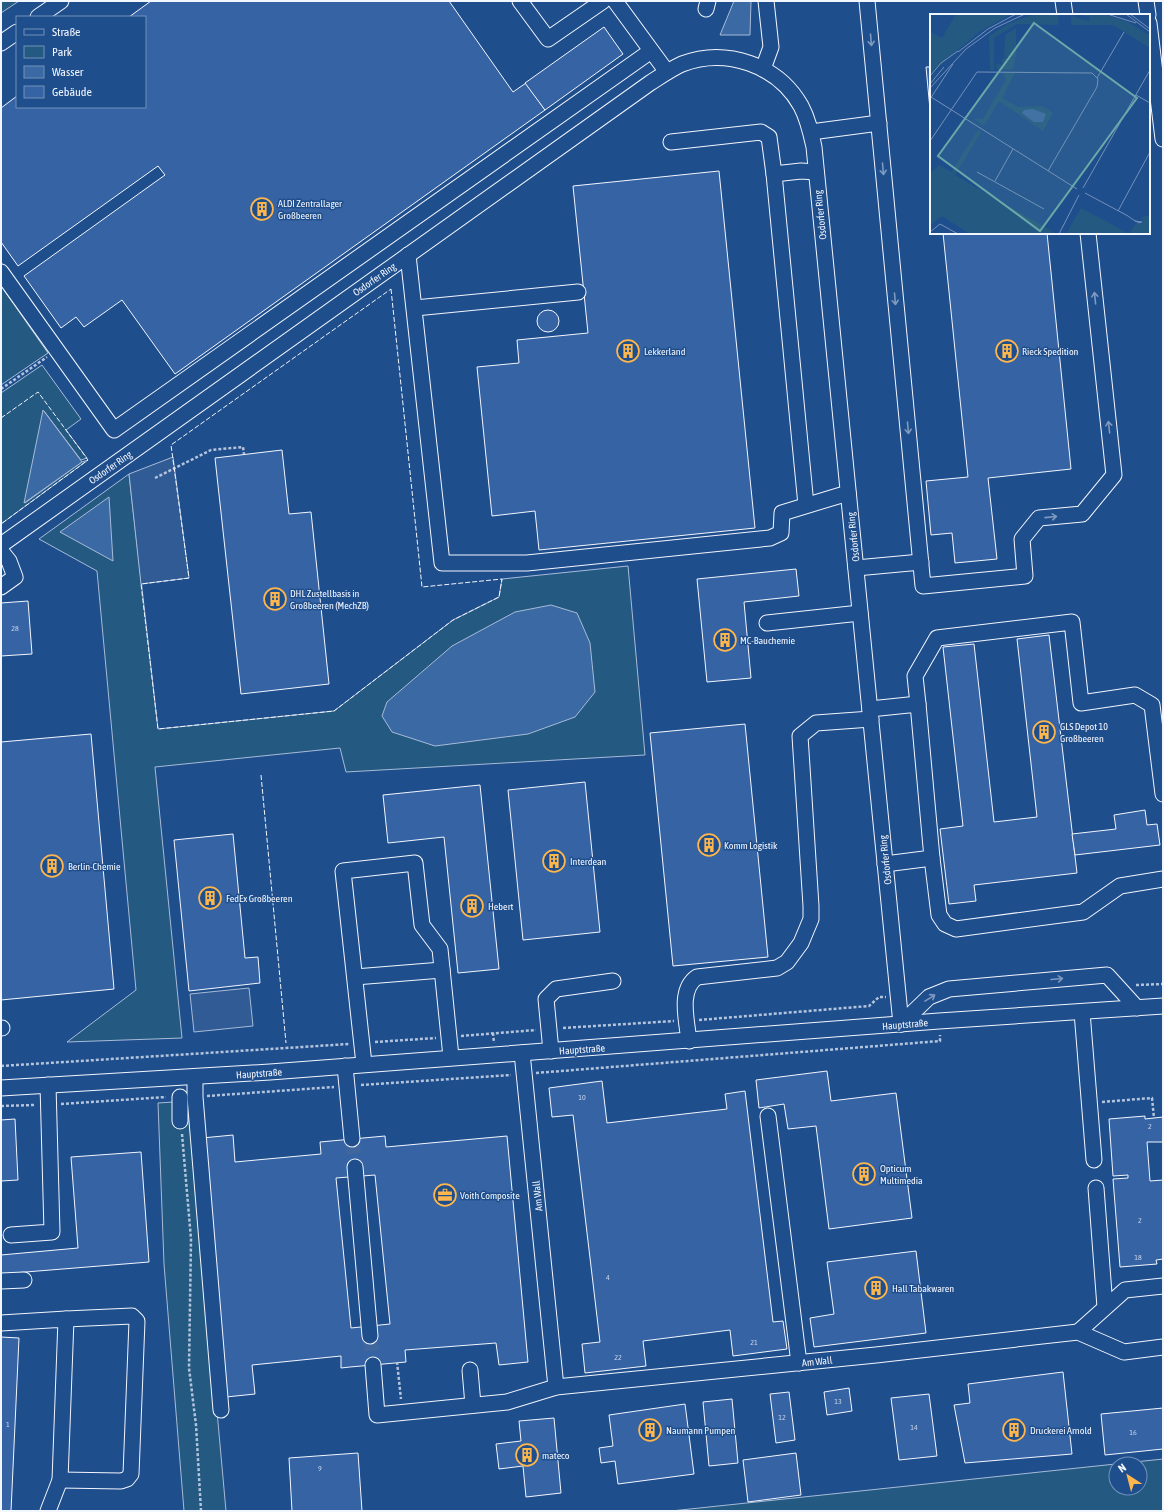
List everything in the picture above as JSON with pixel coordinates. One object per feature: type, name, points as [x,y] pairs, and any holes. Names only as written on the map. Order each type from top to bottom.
[{"type":"street","points":[[39,16],[61,1]]},
{"type":"street","points":[[520,1],[548,39],[603,1]]},
{"type":"street","points":[[615,1],[667,72]]},
{"type":"street","points":[[762,69],[772,46],[766,1]]},
{"type":"street","points":[[867,1],[923,586],[1026,576],[1022,539],[1039,518],[1082,514],[1114,475],[1088,234]]},
{"type":"street","points":[[1063,1],[1065,14]]},
{"type":"street","points":[[1146,1],[1148,14]]},
{"type":"street","points":[[1150,31],[1163,139]]},
{"type":"street","points":[[1,43],[16,33]]},
{"type":"street","points":[[1,272],[114,430],[651,51]]},
{"type":"street","name":"Osdorfer Ring","points":[[1,545],[667,72],[682,64],[716,57],[742,60],[762,69],[779,80],[793,94],[801,106],[811,132],[901,1024]]},
{"type":"street","points":[[811,132],[879,123]]},
{"type":"street","points":[[671,142],[761,132],[769,137],[774,174],[806,505]]},
{"type":"street","points":[[774,174],[802,170],[816,172]]},
{"type":"street","points":[[408,255],[442,563],[527,563],[770,538],[781,533],[782,513],[848,493]]},
{"type":"street","points":[[415,308],[578,292]]},
{"type":"street","points":[[1,551],[9,561],[15,577],[1,587]]},
{"type":"street","points":[[856,568],[920,562]]},
{"type":"street","points":[[767,623],[860,613]]},
{"type":"street","points":[[1163,794],[1152,705],[1135,695],[1081,703],[1072,622],[937,638],[915,676],[932,858],[939,915],[945,924],[956,929],[1083,912],[1120,886],[1163,879]]},
{"type":"street","points":[[690,1041],[685,996],[691,981],[697,977],[778,968],[794,954],[811,919],[800,736],[804,731],[816,723],[918,704]]},
{"type":"street","points":[[885,864],[932,858]]},
{"type":"street","points":[[364,1064],[343,871],[415,863],[422,925],[440,949],[451,1057]]},
{"type":"street","points":[[355,977],[442,970]]},
{"type":"street","points":[[901,1024],[928,997],[949,989],[1092,976],[1107,975],[1137,1008]]},
{"type":"street","points":[[551,1051],[546,999],[550,993],[556,989],[613,981]]},
{"type":"street","name":"Hauptstraße","points":[[1,1088],[195,1077],[451,1057],[1163,1006]]},
{"type":"street","points":[[1082,1012],[1094,1160]]},
{"type":"street","name":"Am Wall","points":[[522,1053],[556,1387]]},
{"type":"street","points":[[345,1066],[352,1139]]},
{"type":"street","points":[[180,1121],[195,1077]]},
{"type":"street","points":[[11,1235],[52,1232],[48,1085]]},
{"type":"street","points":[[188,1097],[221,1410]]},
{"type":"street","points":[[768,1116],[799,1363]]},
{"type":"street","points":[[354,1167],[370,1336]]},
{"type":"street","points":[[1096,1188],[1105,1307]]},
{"type":"street","points":[[1,1281],[24,1280]]},
{"type":"street","points":[[1163,1286],[1125,1290],[1078,1332],[1124,1352],[1163,1347]]},
{"type":"street","points":[[1,1323],[132,1316],[137,1321],[131,1474],[127,1479],[121,1480],[60,1480]]},
{"type":"street","points":[[48,1511],[60,1480],[66,1319]]},
{"type":"street","name":"Am Wall","points":[[373,1365],[377,1415],[507,1402],[556,1387],[799,1363],[1078,1332]]},
{"type":"street","points":[[470,1370],[473,1405]]},
{"type":"path","points":[[1,389],[57,350]]},
{"type":"path","points":[[155,478],[211,450],[243,447],[244,454]]},
{"type":"path","points":[[1,1106],[188,1097],[524,1074],[940,1040],[940,1032]]},
{"type":"path","points":[[493,1033],[494,1044]]},
{"type":"path","points":[[1,1066],[1,1071]]},
{"type":"path","points":[[1089,1103],[1152,1098],[1154,1118]]},
{"type":"path","points":[[180,1121],[191,1239],[189,1368],[196,1425],[201,1511]]},
{"type":"path","points":[[397,1362],[401,1402]]},
{"type":"green space","points":[[1,1],[19,1],[1,13]]},
{"type":"green space","points":[[1,286],[48,353],[1,385]]},
{"type":"green space","points":[[42,365],[81,419],[66,430],[87,458],[81,460],[44,411],[25,503],[82,462],[88,460],[1,524],[1,393]]},
{"type":"green space","points":[[129,474],[158,729],[334,711],[453,620],[499,597],[502,579],[628,566],[645,755],[346,772],[340,748],[155,767],[182,1038],[67,1042],[136,990],[97,571],[39,539]]},
{"type":"green space","points":[[189,1101],[226,1511],[184,1511],[164,1264],[158,1103]]},
{"type":"green space","points":[[1163,1459],[1163,1511],[671,1511],[1108,1465],[1108,1496],[1148,1496],[1148,1461]]},
{"type":"shaded area","points":[[173,457],[189,578],[141,584],[129,474]]},
{"type":"shaded area","points":[[249,988],[253,1026],[194,1032],[190,994]]},
{"type":"water","points":[[734,1],[751,1],[750,35],[720,35]]},
{"type":"water","points":[[43,410],[82,462],[24,503]]},
{"type":"water","points":[[109,497],[113,561],[60,532]]},
{"type":"water","points":[[551,605],[577,613],[590,643],[595,692],[575,717],[528,734],[435,746],[392,732],[382,716],[387,702],[452,646],[515,612]]},
{"type":"building","name":"ALDI Zentrallager Großbeeren","points":[[151,1],[449,1],[513,92],[526,83],[545,110],[175,374],[122,300],[84,327],[76,317],[61,328],[24,276],[165,175],[158,166],[18,266],[1,242],[1,108],[16,97],[16,108],[146,108],[146,16],[130,16]]},
{"type":"building","points":[[604,27],[623,54],[545,110],[525,83]]},
{"type":"building","points":[[926,67],[930,67],[930,109]]},
{"type":"building","name":"Lekkerland","points":[[719,171],[755,528],[539,550],[535,511],[492,516],[477,367],[519,363],[517,340],[588,333],[573,186]]},
{"type":"building","name":"Rieck Spedition","points":[[943,234],[1047,234],[1071,469],[988,478],[997,559],[955,563],[952,533],[931,535],[926,481],[968,477]]},
{"type":"building","points":[[548,310],[552,311],[558,317],[558,325],[552,331],[548,332],[544,331],[538,325],[537,321],[538,317],[544,311]]},
{"type":"building","name":"DHL Zustellbasis in Großbeeren (MechZB)","points":[[282,450],[289,514],[311,512],[329,684],[241,694],[215,458]]},
{"type":"building","name":"MC-Bauchemie","points":[[796,569],[799,596],[744,602],[751,678],[707,682],[697,579]]},
{"type":"building","points":[[28,601],[32,654],[1,656],[1,603]]},
{"type":"building","name":"GLS Depot 10 Großbeeren","points":[[1049,635],[1077,873],[974,885],[976,901],[949,904],[940,829],[963,826],[943,647],[974,644],[994,822],[1037,817],[1017,639]]},
{"type":"building","name":"Komm Logistik","points":[[745,724],[768,957],[673,966],[650,733]]},
{"type":"building","name":"Berlin-Chemie","points":[[91,734],[114,989],[1,1000],[1,742]]},
{"type":"building","name":"Interdean","points":[[585,782],[600,932],[523,940],[508,790]]},
{"type":"building","name":"Hebert","points":[[480,785],[499,969],[458,973],[444,837],[388,843],[383,795]]},
{"type":"building","points":[[1145,810],[1147,825],[1157,824],[1160,845],[1075,855],[1072,834],[1116,829],[1114,815]]},
{"type":"building","name":"FedEx Großbeeren","points":[[233,834],[245,958],[258,957],[260,983],[189,991],[174,840]]},
{"type":"building","name":"Opticum Multimedia","points":[[827,1071],[831,1101],[896,1093],[912,1218],[829,1229],[816,1126],[788,1129],[784,1104],[759,1108],[756,1080]]},
{"type":"building","points":[[602,1081],[607,1123],[727,1109],[725,1094],[745,1091],[773,1322],[783,1321],[787,1349],[733,1356],[730,1330],[643,1341],[646,1366],[585,1373],[582,1344],[600,1342],[573,1115],[552,1117],[549,1088]]},
{"type":"building","points":[[1145,1116],[1145,1119],[1163,1117],[1163,1142],[1147,1142],[1150,1181],[1163,1180],[1163,1259],[1156,1260],[1157,1264],[1120,1267],[1113,1179],[1128,1178],[1128,1175],[1113,1176],[1109,1119]]},
{"type":"building","points":[[15,1119],[18,1180],[1,1181],[1,1120]]},
{"type":"building","points":[[233,1135],[235,1162],[321,1154],[320,1142],[385,1136],[386,1147],[507,1136],[528,1362],[499,1365],[496,1343],[405,1350],[406,1362],[341,1368],[341,1356],[252,1365],[255,1394],[226,1397],[202,1138]],"holes":[[[375,1175],[390,1324],[351,1328],[336,1178]]]},
{"type":"building","points":[[141,1152],[149,1262],[1,1274],[1,1255],[78,1248],[71,1157]]},
{"type":"building","name":"Hall Tabakwaren","points":[[916,1251],[926,1333],[814,1347],[810,1318],[834,1314],[827,1262]]},
{"type":"building","points":[[1,1337],[19,1338],[11,1511],[1,1511]]},
{"type":"building","name":"Druckerei Arnold","points":[[1063,1372],[1072,1454],[965,1463],[954,1405],[970,1403],[968,1384]]},
{"type":"building","points":[[849,1388],[852,1411],[827,1415],[824,1392]]},
{"type":"building","points":[[789,1392],[795,1440],[776,1443],[770,1394]]},
{"type":"building","points":[[929,1394],[937,1456],[899,1460],[891,1398]]},
{"type":"building","points":[[732,1399],[738,1463],[709,1466],[703,1402]]},
{"type":"building","name":"Naumann Pumpen","points":[[685,1404],[694,1474],[618,1484],[615,1461],[601,1463],[599,1448],[613,1446],[609,1415]]},
{"type":"building","points":[[1163,1408],[1163,1449],[1105,1455],[1101,1414]]},
{"type":"building","name":"mateco","points":[[554,1418],[561,1493],[526,1497],[523,1466],[499,1469],[496,1444],[521,1441],[519,1421]]},
{"type":"building","points":[[358,1453],[362,1511],[292,1511],[289,1458]]},
{"type":"building","points":[[796,1453],[801,1495],[748,1502],[743,1460]]},
{"type":"tunnel","points":[[352,1139],[355,1167]]},
{"type":"tunnel","points":[[370,1336],[373,1365]]},
{"type":"fence","points":[[391,289],[422,587],[502,579],[499,597],[453,620],[334,711],[158,729],[141,584],[189,578],[171,445],[391,289]]},
{"type":"fence","points":[[1,418],[38,392],[88,460],[1,524]]},
{"type":"fence","points":[[261,775],[286,1043]]},
{"type":"place","name":"ALDI Zentrallager Großbeeren","points":[[262,209]]},
{"type":"place","name":"Lekkerland","points":[[628,351]]},
{"type":"place","name":"Rieck Spedition","points":[[1007,351]]},
{"type":"place","name":"DHL Zustellbasis in Großbeeren (MechZB)","points":[[275,599]]},
{"type":"place","name":"MC-Bauchemie","points":[[725,640]]},
{"type":"place","name":"GLS Depot 10 Großbeeren","points":[[1044,732]]},
{"type":"place","name":"Komm Logistik","points":[[709,845]]},
{"type":"place","name":"Interdean","points":[[554,861]]},
{"type":"place","name":"Berlin-Chemie","points":[[52,866]]},
{"type":"place","name":"FedEx Großbeeren","points":[[210,898]]},
{"type":"place","name":"Hebert","points":[[472,906]]},
{"type":"place","name":"Opticum Multimedia","points":[[864,1174]]},
{"type":"place","name":"Voith Composite","points":[[445,1195]]},
{"type":"place","name":"Hall Tabakwaren","points":[[876,1288]]},
{"type":"place","name":"Naumann Pumpen","points":[[650,1430]]},
{"type":"place","name":"Druckerei Arnold","points":[[1014,1430]]},
{"type":"place","name":"mateco","points":[[527,1455]]}]
